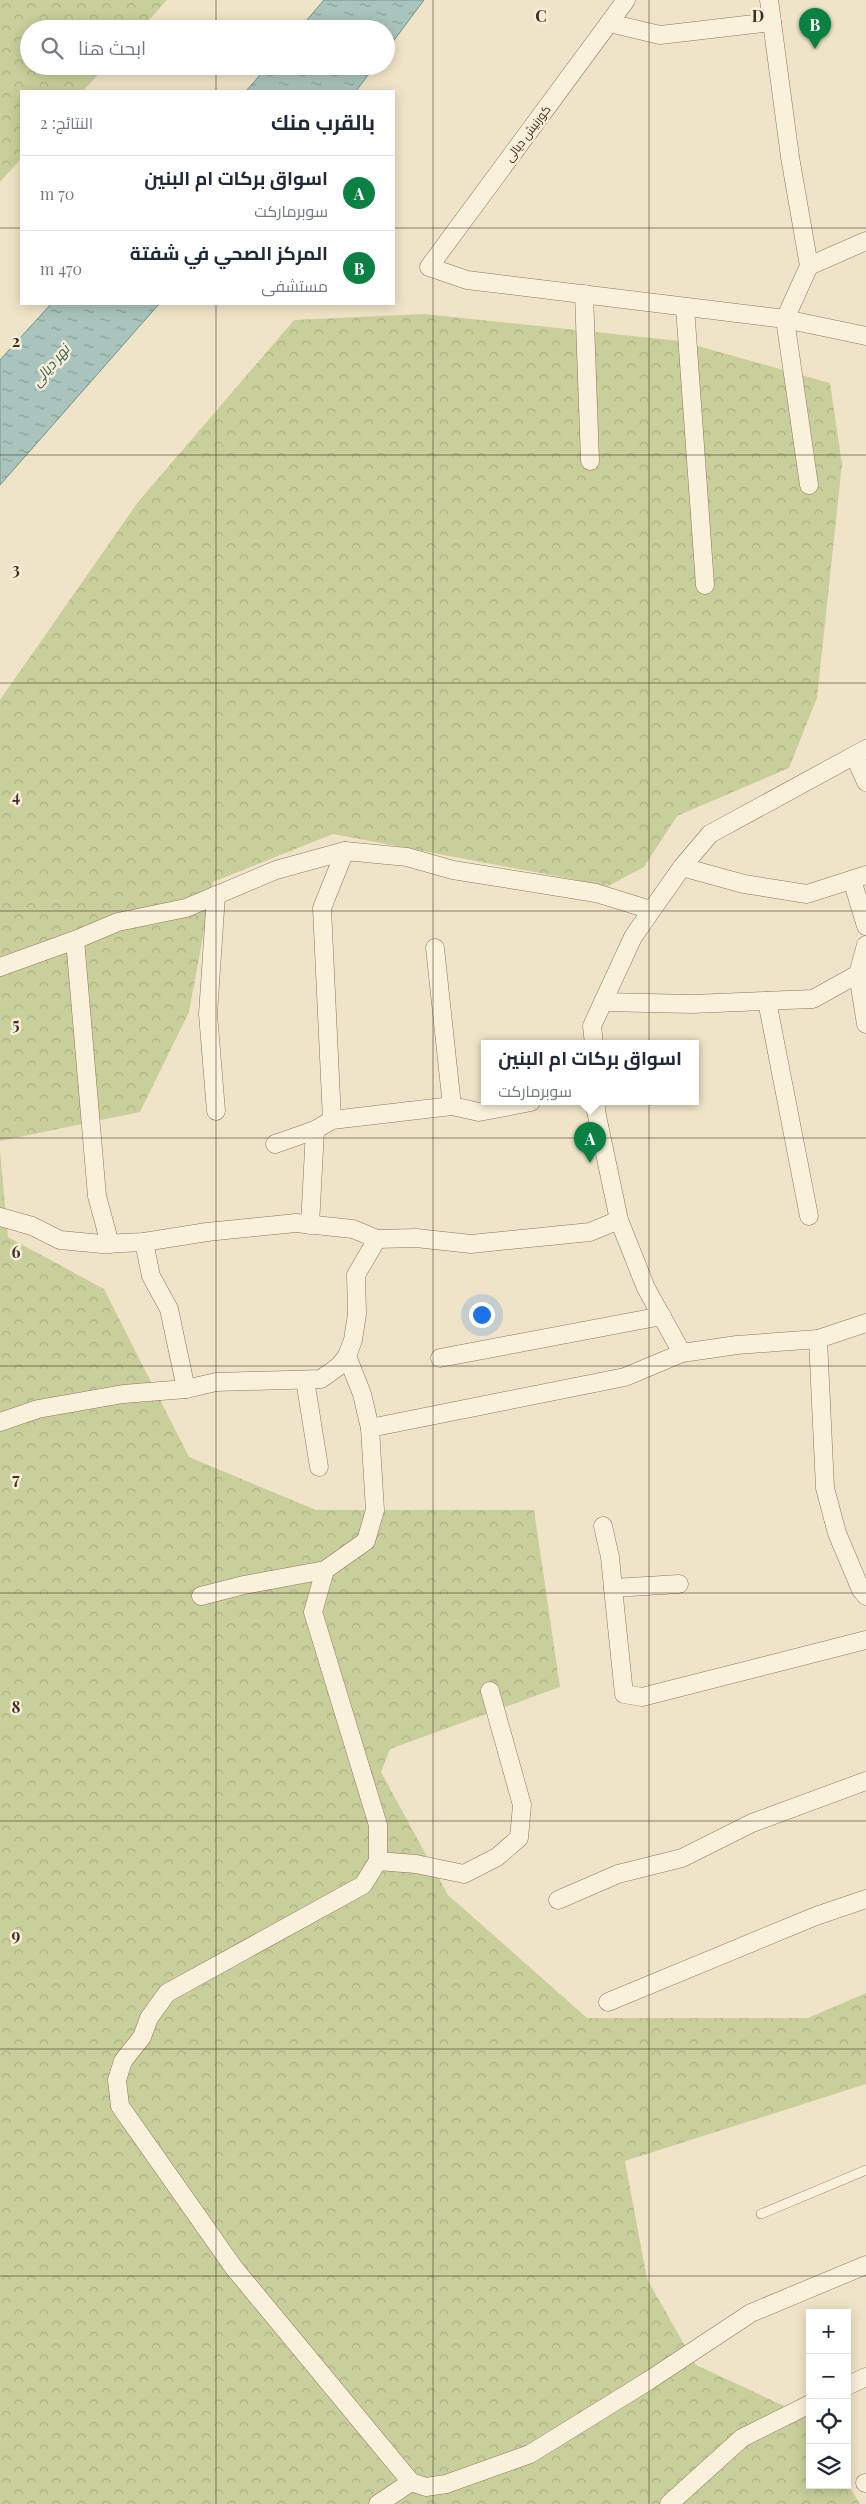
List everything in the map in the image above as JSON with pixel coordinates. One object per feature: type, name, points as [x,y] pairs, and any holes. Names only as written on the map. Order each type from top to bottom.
[{"type":"street","name":"كورنيش ديالى","points":[[584,294],[467,280],[428,267],[626,0]]},
{"type":"street","points":[[768,0],[790,157],[809,266],[785,319],[809,485]]},
{"type":"street","points":[[609,23],[660,35],[772,22]]},
{"type":"street","points":[[809,266],[866,241]]},
{"type":"street","points":[[590,461],[584,294],[785,319],[866,336]]},
{"type":"street","points":[[685,307],[705,585]]},
{"type":"street","points":[[594,1040],[592,1026],[633,936],[682,867],[710,834],[860,753],[866,782]]},
{"type":"street","points":[[0,967],[118,922],[186,908],[276,870],[345,851],[407,857],[452,870],[596,894],[651,910]]},
{"type":"street","points":[[332,1120],[322,908],[345,851]]},
{"type":"street","points":[[682,867],[744,884],[807,894],[859,878],[866,926]]},
{"type":"street","points":[[216,895],[208,1014],[216,1111]]},
{"type":"street","points":[[75,940],[97,1196],[110,1244]]},
{"type":"street","points":[[866,945],[858,974],[866,1024]]},
{"type":"street","points":[[435,948],[452,1106]]},
{"type":"street","points":[[603,1002],[692,1004],[813,1000],[858,974]]},
{"type":"street","points":[[768,1001],[809,1216]]},
{"type":"street","points":[[275,1144],[315,1130],[332,1120],[452,1106],[478,1112],[515,1105]]},
{"type":"street","points":[[597,1105],[596,1111],[619,1220],[646,1288],[682,1353]]},
{"type":"street","points":[[310,1225],[315,1130]]},
{"type":"street","points":[[0,1217],[32,1226],[60,1240],[110,1244],[144,1242],[207,1232],[296,1223],[354,1230],[377,1239],[416,1238],[471,1244],[590,1232],[619,1220]]},
{"type":"street","points":[[0,1422],[38,1409],[123,1394],[186,1389],[216,1382],[321,1380],[339,1366],[347,1356],[354,1340],[357,1314],[356,1275],[377,1239]]},
{"type":"street","points":[[144,1242],[151,1276],[169,1309],[186,1389]]},
{"type":"street","points":[[440,1358],[662,1316]]},
{"type":"street","points":[[370,1428],[625,1377],[682,1353],[737,1345],[818,1339],[866,1323]]},
{"type":"street","points":[[818,1339],[825,1488],[837,1533],[864,1590]]},
{"type":"street","points":[[201,1596],[244,1585],[325,1570],[366,1541],[375,1510],[370,1428],[362,1394],[347,1356]]},
{"type":"street","points":[[305,1380],[318,1467]]},
{"type":"street","points":[[603,1526],[610,1557],[624,1694],[642,1697],[866,1640]]},
{"type":"street","points":[[325,1570],[313,1612],[378,1824],[378,1861],[363,1885],[167,1993],[149,2018],[142,2036],[123,2061],[117,2080],[120,2106],[234,2268],[411,2482],[426,2487],[446,2484],[530,2454],[648,2381],[751,2313],[866,2265]]},
{"type":"street","points":[[613,1588],[679,1584]]},
{"type":"street","points":[[378,1861],[416,1864],[464,1874],[497,1857],[519,1838],[522,1805],[490,1691]]},
{"type":"street","points":[[558,1900],[618,1874],[682,1858],[752,1823],[866,1781]]},
{"type":"street","points":[[608,2002],[816,1916],[866,1898]]},
{"type":"street","points":[[851,2384],[866,2377]]},
{"type":"street","points":[[669,2504],[742,2438],[806,2406]]},
{"type":"street","points":[[378,2504],[411,2482]]},
{"type":"lane","points":[[761,2214],[866,2170]]},
{"type":"green space","points":[[0,0],[167,0],[149,20],[20,20],[20,75],[98,75],[84,90],[20,90],[20,160],[0,182]]},
{"type":"green space","points":[[424,314],[680,341],[830,383],[842,464],[817,698],[789,768],[677,816],[644,867],[608,886],[333,834],[213,882],[189,1012],[140,1112],[0,1141],[0,700],[138,502],[294,320]]},
{"type":"green space","points":[[0,1151],[8,1237],[104,1289],[189,1457],[316,1510],[534,1510],[560,1687],[390,1749],[381,1772],[448,1895],[587,2018],[808,2018],[866,1993],[866,2084],[625,2161],[647,2279],[696,2365],[806,2416],[806,2489],[851,2489],[860,2504],[0,2504]]},
{"type":"water","points":[[324,0],[424,0],[395,39],[395,20],[307,20]]},
{"type":"water","points":[[260,75],[368,75],[357,90],[247,90]]},
{"type":"water","name":"نهر ديالى","points":[[50,305],[158,305],[0,485],[0,360]]},
{"type":"place","name":"المركز الصحي في شفتة","points":[[815,49]]},
{"type":"place","name":"اسواق بركات ام البنين","points":[[590,1163]]}]
